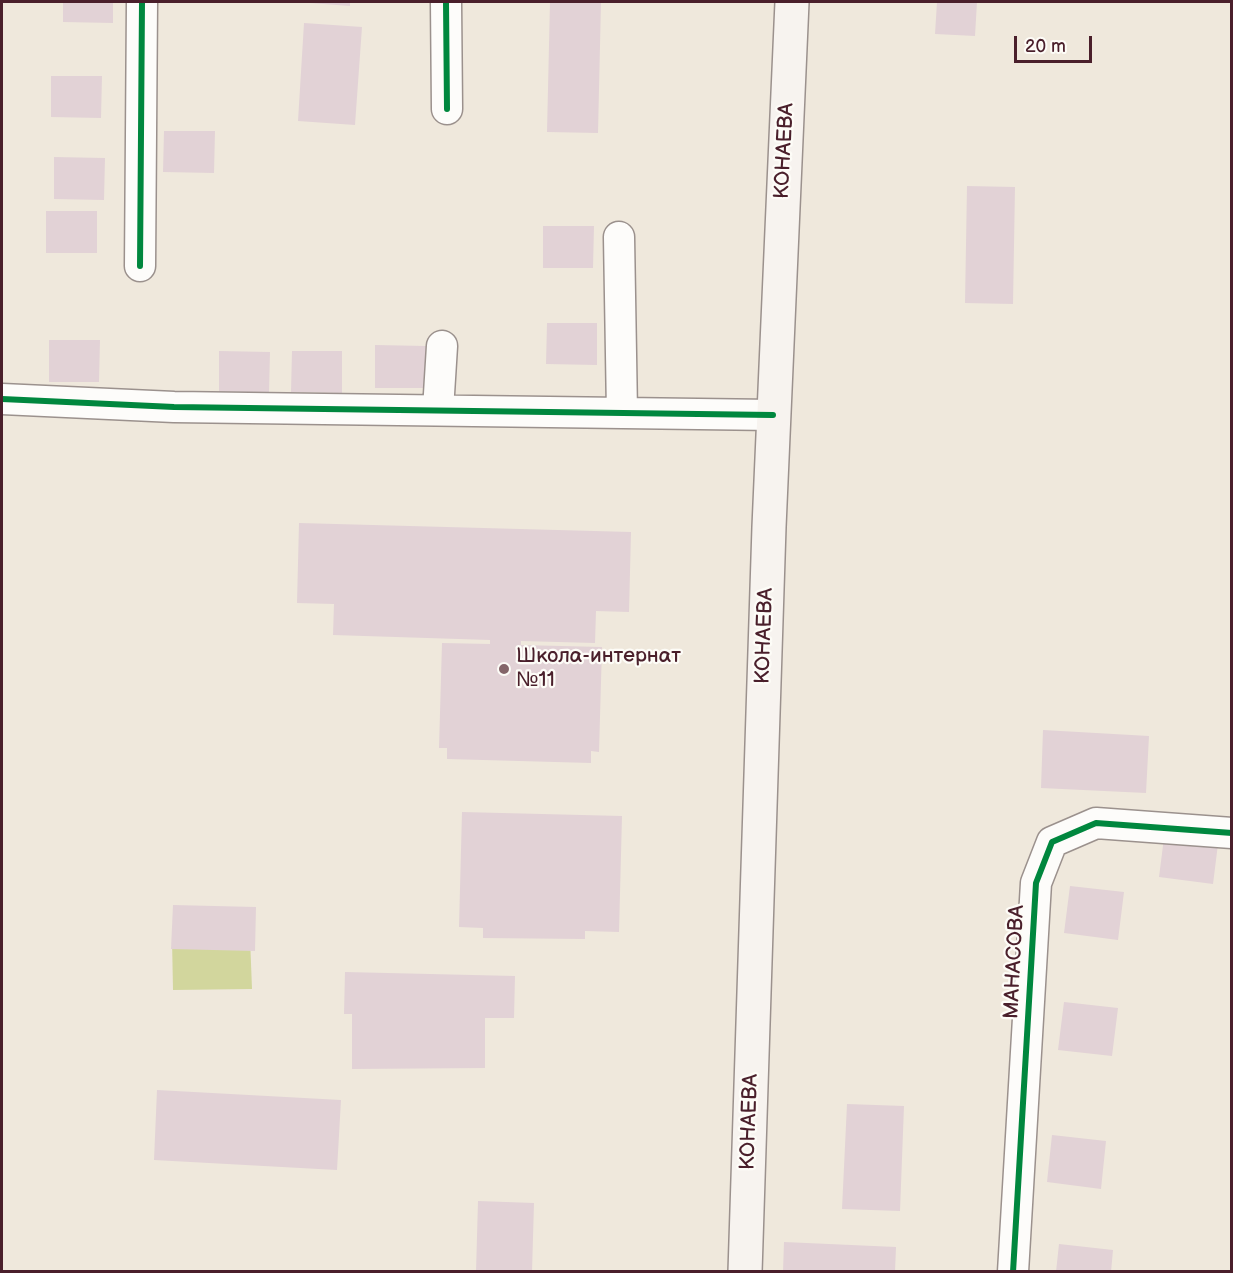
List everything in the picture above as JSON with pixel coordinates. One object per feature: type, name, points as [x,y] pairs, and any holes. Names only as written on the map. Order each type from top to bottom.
[{"type":"main road","name":"КОНАЕВА","points":[[746,1272],[773,415],[792,2]]},
{"type":"street","points":[[141,266],[142,2]]},
{"type":"street","points":[[446,2],[447,109]]},
{"type":"street","points":[[620,237],[622,413]]},
{"type":"street","points":[[438,410],[442,346]]},
{"type":"street","points":[[2,399],[174,407],[773,415]]},
{"type":"street","name":"МАНАСОВА","points":[[1013,1272],[1036,883],[1052,842],[1096,823],[1232,832]]},
{"type":"green space","points":[[250,937],[252,989],[173,990],[172,939]]},
{"type":"building","points":[[63,2],[113,2],[113,23],[63,22]]},
{"type":"building","points":[[350,2],[350,6],[310,3]]},
{"type":"building","points":[[550,2],[601,2],[598,133],[547,132]]},
{"type":"building","points":[[937,2],[977,2],[975,36],[935,34]]},
{"type":"building","points":[[304,23],[362,27],[355,125],[298,121]]},
{"type":"building","points":[[51,76],[102,76],[101,118],[51,117]]},
{"type":"building","points":[[164,131],[215,131],[214,173],[163,172]]},
{"type":"building","points":[[54,157],[105,158],[104,200],[54,199]]},
{"type":"building","points":[[967,186],[1015,187],[1013,304],[965,303]]},
{"type":"building","points":[[46,211],[97,211],[97,253],[46,253]]},
{"type":"building","points":[[543,226],[594,226],[593,268],[543,268]]},
{"type":"building","points":[[547,323],[597,323],[597,365],[546,364]]},
{"type":"building","points":[[49,340],[100,340],[99,382],[49,382]]},
{"type":"building","points":[[375,345],[426,346],[426,388],[375,388]]},
{"type":"building","points":[[219,351],[270,352],[269,393],[219,393]]},
{"type":"building","points":[[292,351],[342,351],[342,393],[291,392]]},
{"type":"building","points":[[299,523],[631,532],[629,612],[596,611],[595,643],[521,641],[521,645],[602,647],[599,752],[591,751],[591,763],[447,759],[447,748],[439,748],[442,643],[490,644],[490,640],[333,635],[334,604],[297,603]]},
{"type":"building","points":[[1043,730],[1149,736],[1146,793],[1041,788]]},
{"type":"building","points":[[462,812],[622,816],[619,932],[585,931],[585,939],[483,938],[483,928],[459,927]]},
{"type":"building","points":[[1165,830],[1219,836],[1213,884],[1159,877]]},
{"type":"building","points":[[1070,886],[1124,892],[1118,940],[1064,933]]},
{"type":"building","points":[[173,905],[256,907],[255,951],[171,949]]},
{"type":"building","points":[[345,972],[515,976],[514,1018],[485,1018],[485,1068],[352,1069],[352,1014],[344,1014]]},
{"type":"building","points":[[1064,1002],[1118,1008],[1112,1056],[1058,1050]]},
{"type":"building","points":[[157,1090],[341,1100],[337,1170],[154,1160]]},
{"type":"building","points":[[847,1104],[904,1106],[900,1211],[842,1209]]},
{"type":"building","points":[[1052,1135],[1106,1141],[1101,1189],[1047,1182]]},
{"type":"building","points":[[478,1201],[534,1203],[532,1272],[476,1272]]},
{"type":"building","points":[[784,1242],[896,1247],[895,1272],[783,1272]]},
{"type":"building","points":[[1059,1244],[1113,1250],[1111,1272],[1056,1272]]},
{"type":"cycle path","points":[[140,266],[142,2]]},
{"type":"cycle path","points":[[446,2],[447,109]]},
{"type":"cycle path","points":[[2,399],[174,407],[773,415]]},
{"type":"cycle path","points":[[1013,1272],[1036,883],[1052,842],[1096,823],[1232,833]]},
{"type":"place","name":"Школа-интернат №11","points":[[504,669]]}]
